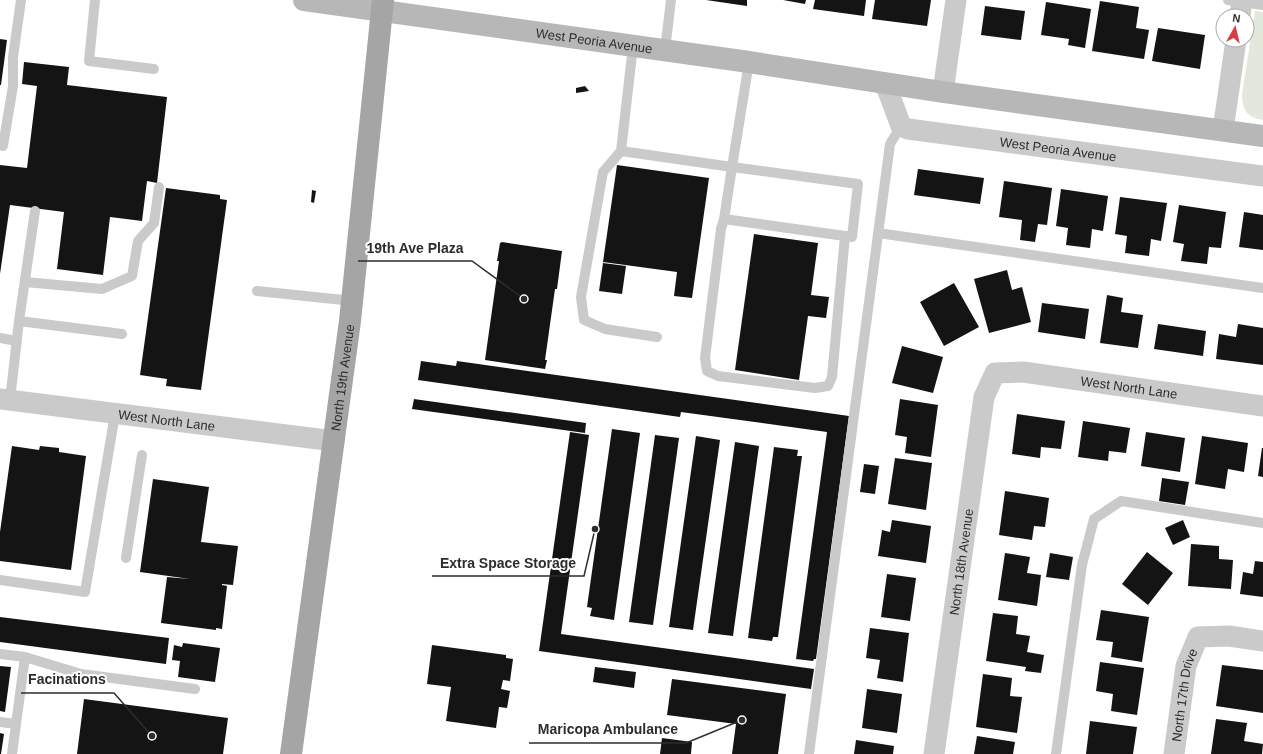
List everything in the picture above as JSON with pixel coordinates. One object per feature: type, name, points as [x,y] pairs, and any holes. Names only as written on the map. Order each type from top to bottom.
[{"type":"main road","name":"West Peoria Avenue","points":[[304,0],[383,5],[633,46],[943,92],[1263,136]]},
{"type":"main road","name":"North 19th Avenue","points":[[291,754],[353,301],[383,5]]},
{"type":"street","points":[[943,92],[956,0]]},
{"type":"street","points":[[1223,130],[1235,48]]},
{"type":"street","points":[[885,83],[901,126]]},
{"type":"street","name":"West Peoria Avenue","points":[[901,126],[908,129],[1263,176]]},
{"type":"street","name":"West North Lane","points":[[995,373],[1023,372],[1263,406]]},
{"type":"street","name":"North 18th Avenue","points":[[934,754],[984,397],[995,373]]},
{"type":"street","name":"West North Lane","points":[[5,400],[334,440]]},
{"type":"street","name":"North 17th Drive","points":[[1174,754],[1186,666],[1198,637],[1229,636],[1263,641]]},
{"type":"lane","points":[[4,146],[13,86],[13,57],[21,0]]},
{"type":"lane","points":[[95,0],[89,60],[154,69]]},
{"type":"lane","points":[[665,50],[672,0]]},
{"type":"lane","points":[[1238,4],[1263,5]]},
{"type":"lane","points":[[633,46],[621,152],[603,172],[581,297],[584,320],[605,329],[657,337]]},
{"type":"lane","points":[[749,62],[724,219],[721,229],[705,358],[708,371],[718,376],[814,388],[828,386],[832,377],[845,236]]},
{"type":"lane","points":[[809,754],[890,144],[901,126]]},
{"type":"lane","points":[[621,152],[858,184],[852,237],[724,219]]},
{"type":"lane","points":[[25,282],[102,289],[132,276],[138,241],[154,223],[159,187]]},
{"type":"lane","points":[[5,400],[17,341],[35,211]]},
{"type":"lane","points":[[878,233],[1263,288]]},
{"type":"lane","points":[[257,291],[353,301]]},
{"type":"lane","points":[[19,321],[122,334]]},
{"type":"lane","points":[[0,338],[17,341]]},
{"type":"lane","points":[[0,580],[86,592],[115,414]]},
{"type":"lane","points":[[126,558],[142,455]]},
{"type":"lane","points":[[1056,754],[1082,565],[1094,519],[1121,501],[1263,522]]},
{"type":"lane","points":[[0,654],[25,657],[81,674],[194,689]]},
{"type":"lane","points":[[12,754],[25,657]]},
{"type":"lane","points":[[0,722],[16,724]]},
{"type":"shaded area","points":[[1255,11],[1263,12],[1263,120],[1253,117],[1246,112],[1243,105],[1242,94],[1249,48],[1255,48]]},
{"type":"building","points":[[706,0],[747,0],[747,6]]},
{"type":"building","points":[[783,0],[806,0],[805,4]]},
{"type":"building","points":[[815,0],[866,0],[864,16],[813,9]]},
{"type":"building","points":[[875,0],[931,0],[927,26],[872,19]]},
{"type":"building","points":[[1100,1],[1139,7],[1136,28],[1149,30],[1144,59],[1092,51]]},
{"type":"building","points":[[1046,2],[1091,9],[1085,48],[1068,45],[1069,39],[1041,35]]},
{"type":"building","points":[[985,6],[1025,11],[1021,40],[981,35]]},
{"type":"building","points":[[1158,28],[1205,35],[1200,69],[1152,61]]},
{"type":"building","points":[[0,39],[7,40],[1,85],[0,85]]},
{"type":"building","points":[[24,62],[69,67],[67,85],[167,97],[157,183],[147,181],[142,221],[110,217],[103,275],[57,269],[64,212],[10,205],[0,274],[0,165],[27,168],[37,86],[22,84]]},
{"type":"building","points":[[585,86],[589,91],[576,93],[576,88]]},
{"type":"building","points":[[617,165],[709,178],[692,298],[674,296],[677,272],[603,262]]},
{"type":"building","points":[[918,169],[984,178],[980,204],[914,195]]},
{"type":"building","points":[[1004,181],[1052,188],[1047,225],[1038,224],[1035,242],[1020,240],[1022,220],[999,217]]},
{"type":"building","points":[[166,188],[220,195],[220,199],[227,200],[201,390],[166,386],[167,379],[140,375]]},
{"type":"building","points":[[1061,189],[1108,196],[1103,231],[1092,229],[1090,248],[1066,245],[1068,228],[1056,226]]},
{"type":"building","points":[[312,190],[316,191],[314,203],[311,202]]},
{"type":"building","points":[[1120,197],[1167,203],[1161,241],[1151,239],[1149,256],[1125,253],[1127,236],[1115,234]]},
{"type":"building","points":[[1179,205],[1226,212],[1221,248],[1209,247],[1207,264],[1181,261],[1184,244],[1173,242]]},
{"type":"building","points":[[1244,212],[1263,215],[1263,250],[1239,247]]},
{"type":"building","points":[[754,234],[818,243],[811,295],[829,297],[826,318],[808,316],[799,380],[735,370]]},
{"type":"building","points":[[502,242],[562,251],[557,289],[555,289],[545,369],[485,360],[499,261],[497,261],[500,243]]},
{"type":"building","points":[[603,263],[626,266],[622,294],[599,291]]},
{"type":"building","points":[[1007,270],[1012,290],[1022,287],[1031,322],[989,333],[974,279]]},
{"type":"building","points":[[954,283],[979,327],[944,346],[920,302]]},
{"type":"building","points":[[1107,295],[1123,298],[1121,312],[1143,315],[1138,348],[1100,343]]},
{"type":"building","points":[[1042,303],[1089,309],[1085,339],[1038,332]]},
{"type":"building","points":[[1158,324],[1206,331],[1203,356],[1154,349]]},
{"type":"building","points":[[1238,324],[1263,328],[1263,365],[1216,359],[1219,334],[1236,337]]},
{"type":"building","points":[[902,346],[943,357],[933,393],[892,383]]},
{"type":"building","points":[[421,361],[456,366],[457,361],[849,416],[816,659],[813,661],[796,659],[827,432],[681,412],[680,417],[418,380]]},
{"type":"building","points":[[414,399],[586,423],[585,433],[412,409]]},
{"type":"building","points":[[900,399],[938,405],[931,457],[905,453],[907,437],[895,435]]},
{"type":"building","points":[[1017,414],[1065,421],[1061,449],[1041,447],[1040,458],[1012,454]]},
{"type":"building","points":[[1083,421],[1130,428],[1126,453],[1109,451],[1108,461],[1078,457]]},
{"type":"building","points":[[612,429],[640,433],[614,620],[590,616],[592,608],[587,607]]},
{"type":"building","points":[[570,432],[589,435],[561,634],[814,669],[811,689],[539,651]]},
{"type":"building","points":[[1146,432],[1185,438],[1180,472],[1141,466]]},
{"type":"building","points":[[655,435],[679,438],[653,625],[629,622]]},
{"type":"building","points":[[696,436],[720,440],[693,630],[669,627]]},
{"type":"building","points":[[1202,436],[1248,443],[1244,472],[1228,469],[1225,489],[1195,484]]},
{"type":"building","points":[[735,442],[759,446],[733,636],[708,633]]},
{"type":"building","points":[[12,446],[39,450],[40,446],[59,448],[59,452],[86,456],[71,570],[0,561],[0,532]]},
{"type":"building","points":[[774,447],[798,450],[797,456],[802,456],[778,637],[773,637],[772,641],[748,638]]},
{"type":"building","points":[[1263,448],[1263,477],[1258,476]]},
{"type":"building","points":[[895,458],[932,463],[926,510],[888,504]]},
{"type":"building","points":[[864,464],[879,466],[875,494],[860,492]]},
{"type":"building","points":[[1162,478],[1189,482],[1185,505],[1159,501]]},
{"type":"building","points":[[153,479],[209,487],[201,542],[238,546],[233,585],[222,584],[227,586],[222,629],[216,628],[216,630],[161,623],[167,577],[190,579],[140,572]]},
{"type":"building","points":[[1005,491],[1049,498],[1045,527],[1034,526],[1032,540],[999,535]]},
{"type":"building","points":[[892,520],[931,526],[926,563],[878,556],[882,530],[890,532]]},
{"type":"building","points":[[1183,520],[1190,537],[1173,545],[1165,528]]},
{"type":"building","points":[[1191,544],[1219,546],[1219,559],[1233,560],[1231,589],[1188,586]]},
{"type":"building","points":[[1147,552],[1173,573],[1148,605],[1122,584]]},
{"type":"building","points":[[1005,553],[1030,557],[1027,573],[1041,575],[1037,606],[998,600]]},
{"type":"building","points":[[1050,553],[1073,557],[1069,580],[1046,577]]},
{"type":"building","points":[[1255,561],[1263,562],[1263,597],[1240,594],[1243,572],[1253,574]]},
{"type":"building","points":[[887,574],[916,578],[910,621],[881,617]]},
{"type":"building","points":[[1101,610],[1149,617],[1142,662],[1111,657],[1113,642],[1096,640]]},
{"type":"building","points":[[993,613],[1018,616],[1016,634],[1030,636],[1027,652],[1044,655],[1041,673],[1025,671],[1026,667],[986,661]]},
{"type":"building","points":[[0,617],[169,638],[166,664],[0,642]]},
{"type":"building","points":[[870,628],[909,633],[903,682],[877,678],[880,660],[866,658]]},
{"type":"building","points":[[183,643],[220,648],[215,682],[178,677],[180,661],[172,660],[174,645],[182,647]]},
{"type":"building","points":[[432,645],[506,655],[506,658],[513,659],[510,681],[503,680],[501,689],[510,691],[507,708],[499,707],[496,728],[446,721],[451,687],[427,684]]},
{"type":"building","points":[[1100,662],[1144,668],[1137,715],[1111,711],[1113,694],[1096,691]]},
{"type":"building","points":[[1222,665],[1263,670],[1263,713],[1216,706]]},
{"type":"building","points":[[0,666],[11,667],[5,712],[0,711]]},
{"type":"building","points":[[595,667],[636,672],[634,688],[593,682]]},
{"type":"building","points":[[983,674],[1012,678],[1010,696],[1022,697],[1017,733],[976,727]]},
{"type":"building","points":[[672,679],[786,694],[778,754],[732,754],[736,724],[667,715]]},
{"type":"building","points":[[867,689],[902,694],[897,733],[862,728]]},
{"type":"building","points":[[84,699],[228,718],[223,754],[77,754]]},
{"type":"building","points":[[1216,719],[1247,723],[1244,741],[1263,744],[1262,754],[1211,754]]},
{"type":"building","points":[[1090,721],[1137,727],[1133,754],[1086,754]]},
{"type":"building","points":[[0,733],[4,734],[1,754],[0,754]]},
{"type":"building","points":[[977,736],[1015,742],[1013,754],[974,754]]},
{"type":"building","points":[[662,738],[692,742],[691,754],[660,754]]},
{"type":"building","points":[[856,740],[894,746],[893,754],[854,754]]},
{"type":"place","name":"19th Ave Plaza","points":[[524,299]]},
{"type":"place","name":"Extra Space Storage","points":[[595,529]]},
{"type":"place","name":"Maricopa Ambulance","points":[[742,720]]},
{"type":"place","name":"Facinations","points":[[152,736]]}]
